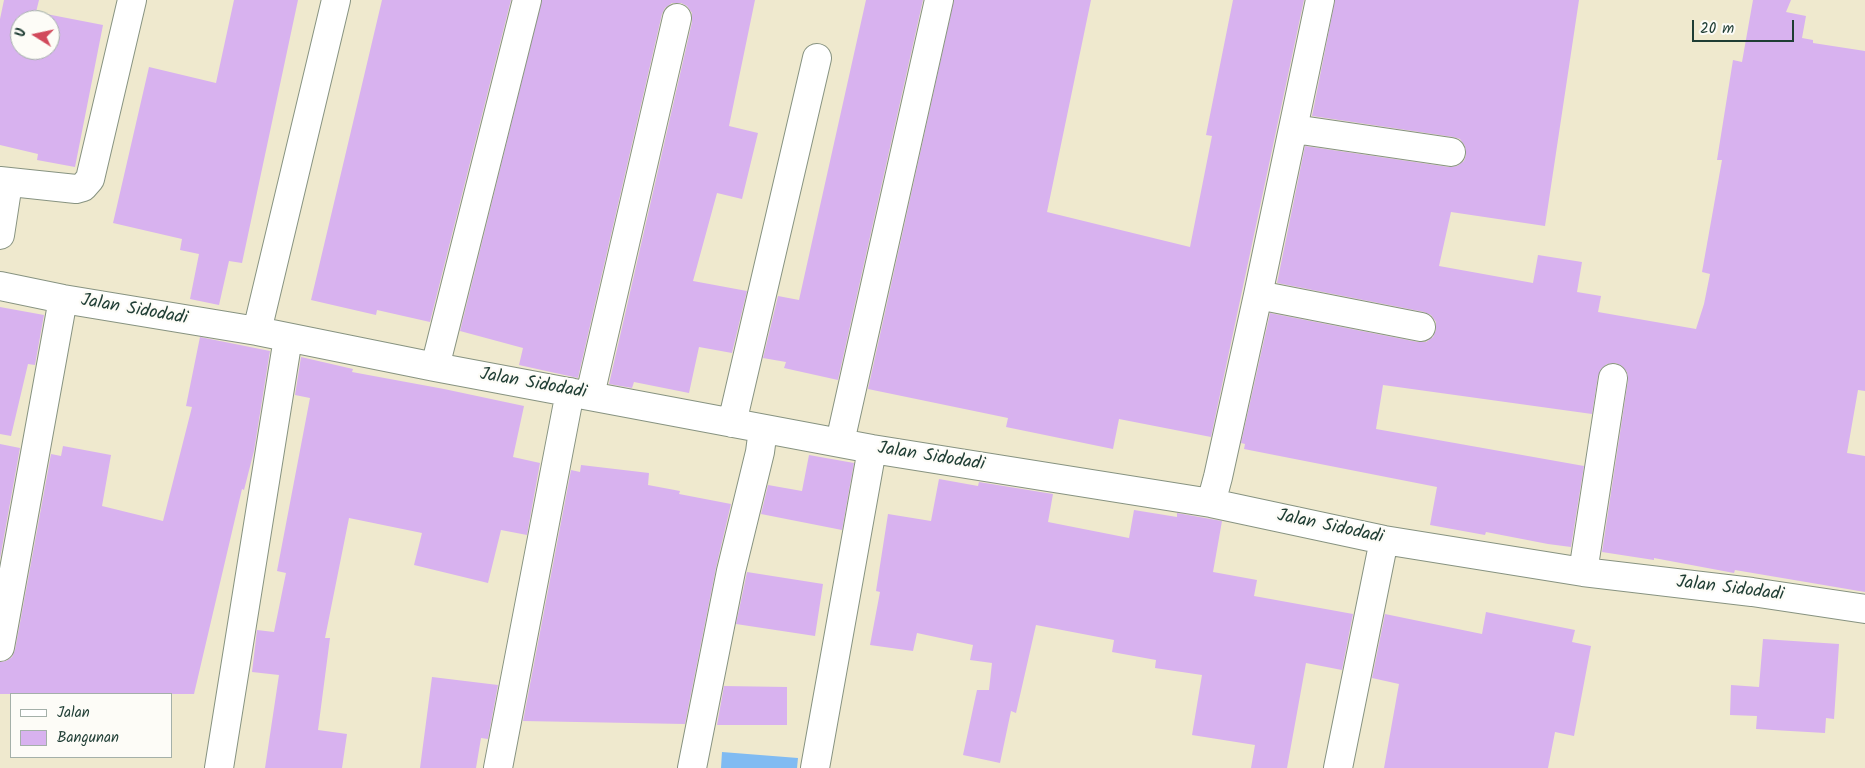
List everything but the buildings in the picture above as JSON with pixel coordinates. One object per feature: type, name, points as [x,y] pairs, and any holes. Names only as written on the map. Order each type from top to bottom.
[{"type":"street","points":[[0,235],[4,182],[76,188],[83,187],[90,179],[132,0]]},
{"type":"street","points":[[257,332],[336,0]]},
{"type":"street","points":[[435,367],[527,0]]},
{"type":"street","points":[[840,442],[939,0]]},
{"type":"street","points":[[1211,502],[1294,130],[1320,0]]},
{"type":"street","points":[[498,768],[580,394],[677,18]]},
{"type":"street","points":[[732,423],[817,58]]},
{"type":"street","points":[[1294,130],[1451,152]]},
{"type":"street","name":"Jalan Sidodadi","points":[[0,286],[63,299],[257,332],[872,449],[1211,502],[1384,540],[1584,572],[1752,592],[1865,609]]},
{"type":"street","points":[[1258,295],[1421,327]]},
{"type":"street","points":[[0,647],[63,299]]},
{"type":"street","points":[[219,768],[288,338]]},
{"type":"street","points":[[1584,572],[1613,378]]},
{"type":"street","points":[[692,768],[731,571],[758,462],[763,429]]},
{"type":"street","points":[[815,768],[872,449]]},
{"type":"street","points":[[1338,768],[1384,540]]},
{"type":"water","points":[[722,752],[798,758],[797,768],[721,768]]}]
